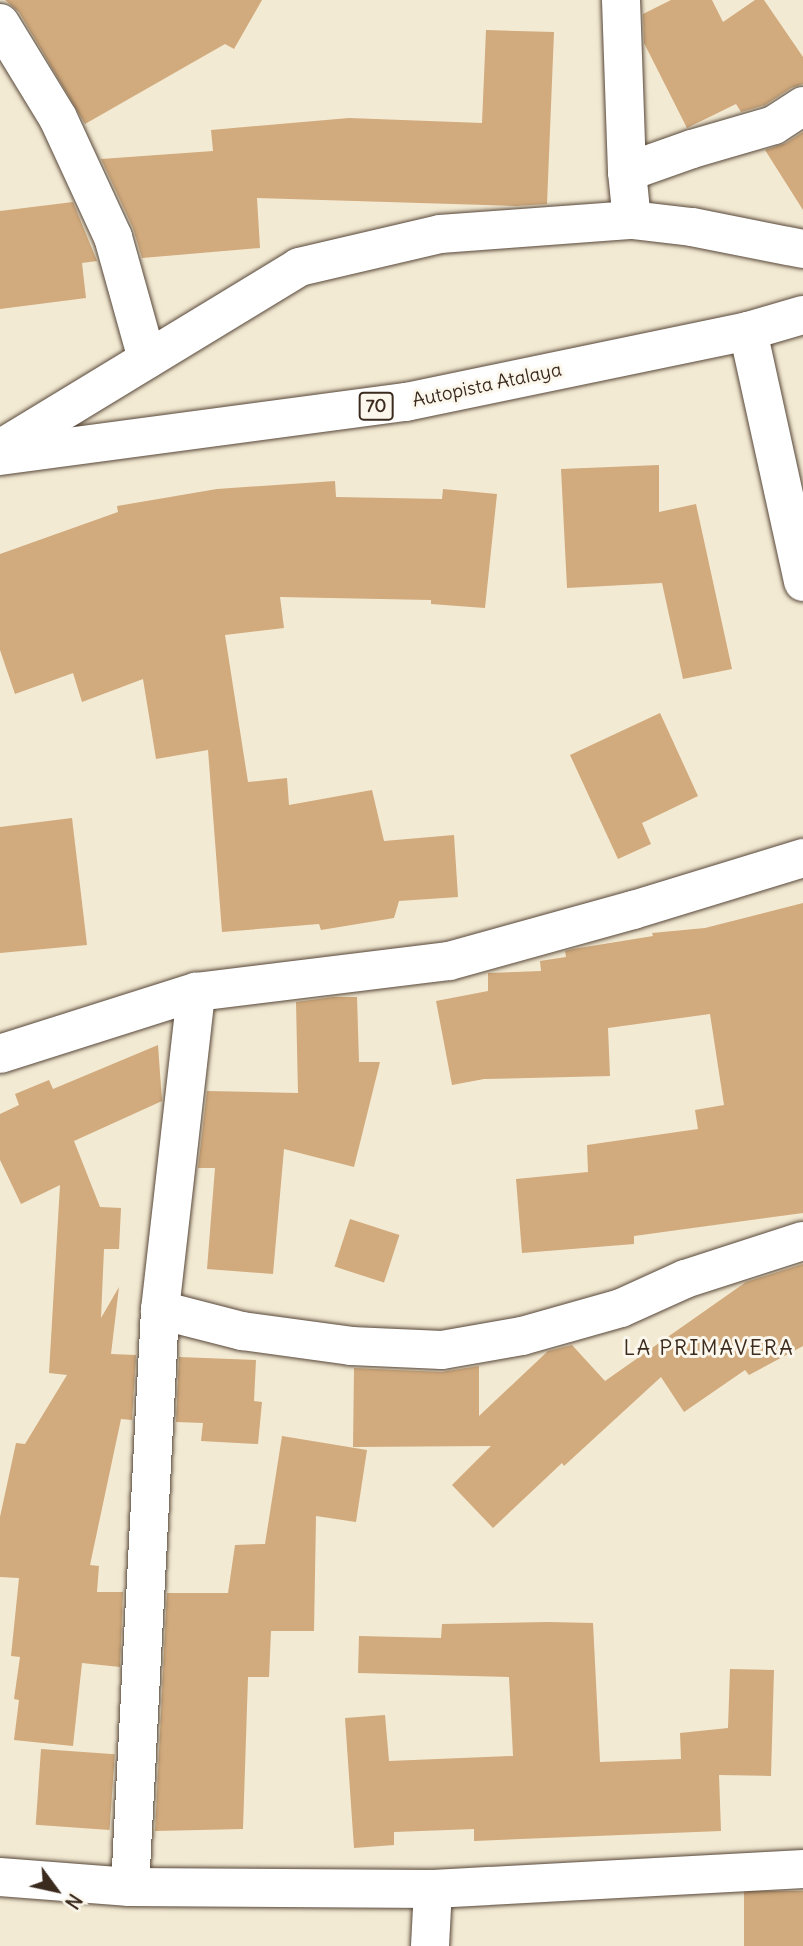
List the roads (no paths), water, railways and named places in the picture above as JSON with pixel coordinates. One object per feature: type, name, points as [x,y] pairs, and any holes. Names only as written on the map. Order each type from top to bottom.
[{"type":"street","points":[[621,0],[627,172],[632,220]]},
{"type":"street","points":[[0,23],[58,118],[113,237],[147,359]]},
{"type":"street","points":[[627,172],[774,125],[803,106]]},
{"type":"street","points":[[0,449],[299,267],[440,234],[632,220],[692,227],[803,249]]},
{"type":"street","name":"Autopista Atalaya","points":[[0,456],[406,402],[747,331],[803,315]]},
{"type":"street","points":[[747,331],[803,582]]},
{"type":"street","points":[[0,1054],[196,992],[449,961],[633,910],[803,858]]},
{"type":"street","points":[[130,1886],[160,1310],[196,992]]},
{"type":"street","points":[[160,1310],[242,1331],[351,1346],[442,1350],[522,1336],[621,1308],[685,1279],[803,1241]]},
{"type":"street","points":[[0,1877],[130,1886],[433,1889],[803,1869]]},
{"type":"street","points":[[430,1946],[433,1889]]},
{"type":"district","name":"LA PRIMAVERA","points":[[709,1348]]}]
